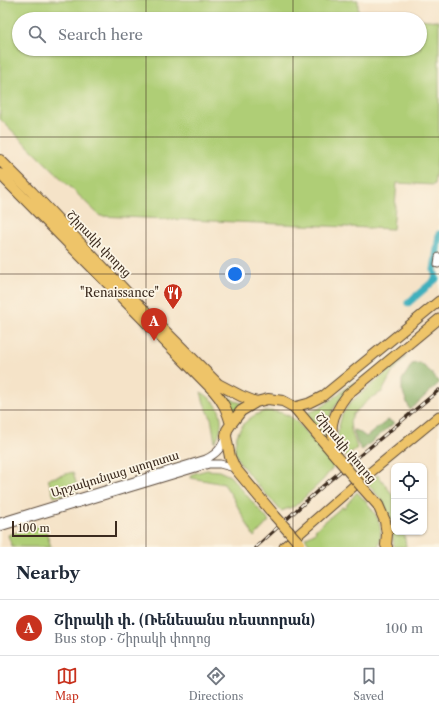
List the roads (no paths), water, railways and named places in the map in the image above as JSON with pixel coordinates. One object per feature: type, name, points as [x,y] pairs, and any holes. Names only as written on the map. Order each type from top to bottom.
[{"type":"highway","name":"Շիրակի փողոց","points":[[0,160],[137,303],[218,384],[256,402]]},
{"type":"highway","name":"Շիրակի փողոց","points":[[0,174],[213,390],[227,410],[231,424]]},
{"type":"highway","name":"Շիրակի փողոց","points":[[226,436],[227,430],[241,411],[256,402],[268,399],[283,401],[294,407],[378,505],[385,521],[387,534],[386,546]]},
{"type":"highway","points":[[226,436],[230,457],[235,468],[301,545]]},
{"type":"main road","points":[[294,407],[309,403],[323,396],[439,301]]},
{"type":"main road","points":[[338,458],[331,432],[332,423],[340,404],[347,395],[439,319]]},
{"type":"main road","points":[[284,547],[355,485],[439,416]]},
{"type":"street","name":"Արշակունյաց պողոտա","points":[[0,522],[206,459],[214,455],[220,448],[226,436]]},
{"type":"street","name":"Արշակունյաց պողոտա","points":[[0,527],[209,464],[220,464],[235,468]]},
{"type":"waterway","points":[[408,303],[436,279],[434,270],[439,234]]},
{"type":"railway","points":[[256,547],[323,486],[439,390]]},
{"type":"place","name":"\"Renaissance\"","points":[[173,310]]},
{"type":"place","name":"Շիրակի փ. (Ռենեսանս ռեստորան)","points":[[154,341]]}]
